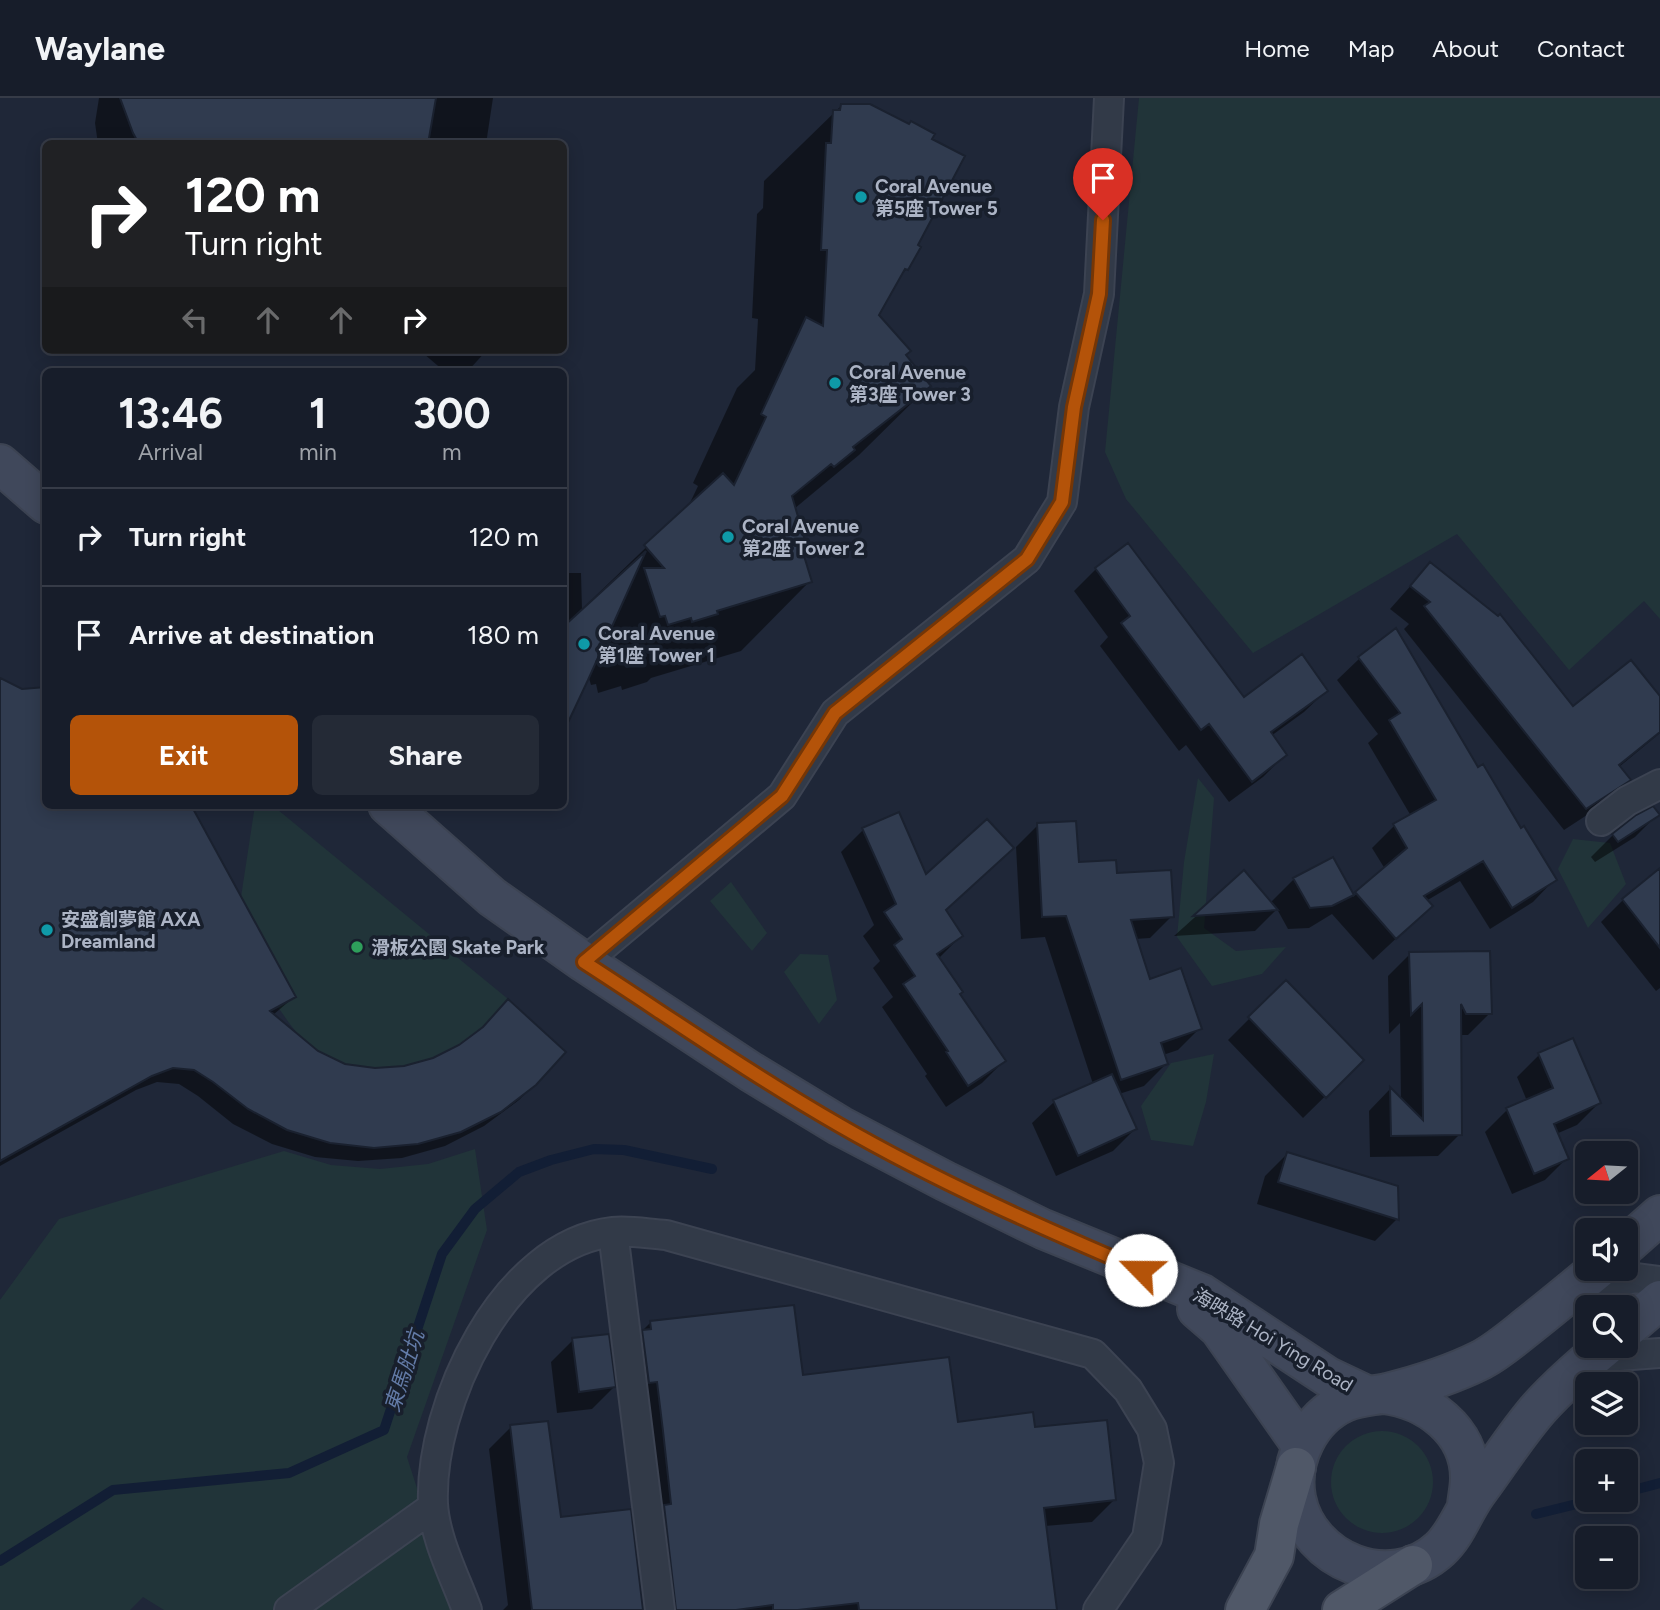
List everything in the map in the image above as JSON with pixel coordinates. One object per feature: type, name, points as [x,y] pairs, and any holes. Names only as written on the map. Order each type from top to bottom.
[{"type":"main road","points":[[1245,1610],[1274,1556],[1279,1524],[1299,1457]]},
{"type":"main road","points":[[1342,1610],[1413,1565]]},
{"type":"street","points":[[584,962],[782,796],[835,713],[1027,559],[1062,502],[1074,407],[1099,294],[1109,98]]},
{"type":"street","points":[[0,464],[42,501]]},
{"type":"street","points":[[1601,821],[1627,801],[1660,785]]},
{"type":"street","name":"海映路 Hoi Ying Road","points":[[393,809],[492,897],[584,962],[751,1072],[840,1126],[1043,1229],[1202,1294],[1328,1377],[1375,1395]]},
{"type":"street","points":[[1638,1234],[1660,1215]]},
{"type":"street","points":[[613,1231],[660,1610]]},
{"type":"street","points":[[467,1610],[440,1535],[433,1507],[434,1466],[444,1424],[469,1355],[514,1285],[540,1264],[577,1243],[613,1231],[666,1235],[1093,1354],[1128,1390],[1152,1429],[1159,1463],[1147,1538],[1098,1610]]},
{"type":"street","name":"海映路 Hoi Ying Road","points":[[1141,1270],[1176,1292],[1219,1328],[1299,1457]]},
{"type":"street","points":[[1638,1278],[1660,1281]]},
{"type":"street","points":[[1583,1281],[1484,1358],[1446,1376],[1345,1402],[1328,1413],[1313,1427],[1299,1457],[1294,1488],[1298,1509],[1306,1525],[1322,1547],[1341,1560],[1364,1569],[1389,1571],[1413,1565],[1438,1551],[1457,1530],[1467,1505],[1539,1409],[1593,1358]]},
{"type":"street","points":[[1638,1319],[1660,1300]]},
{"type":"street","points":[[1638,1353],[1660,1353]]},
{"type":"street","points":[[1375,1395],[1401,1396],[1419,1402],[1444,1420],[1455,1432],[1463,1447],[1469,1469],[1467,1505]]},
{"type":"street","points":[[289,1610],[433,1507]]},
{"type":"green space","points":[[1139,98],[1660,98],[1660,619],[1644,601],[1569,670],[1457,534],[1253,653],[1126,499],[1105,452]]},
{"type":"green space","points":[[1198,778],[1214,798],[1204,928],[1236,951],[1286,947],[1262,974],[1212,986],[1177,937],[1184,862]]},
{"type":"green space","name":"滑板公園 Skate Park","points":[[254,809],[277,809],[508,999],[486,1024],[465,1041],[425,1060],[381,1068],[358,1067],[337,1061],[305,1042],[278,1007],[296,997],[241,897]]},
{"type":"green space","points":[[1573,839],[1610,843],[1626,884],[1588,928],[1558,869]]},
{"type":"green space","points":[[731,882],[767,933],[752,951],[710,901]]},
{"type":"green space","points":[[800,954],[828,955],[837,1000],[819,1024],[784,972]]},
{"type":"green space","points":[[1214,1054],[1206,1102],[1193,1146],[1151,1140],[1141,1106],[1171,1063]]},
{"type":"green space","points":[[475,1149],[487,1230],[407,1457],[456,1610],[164,1610],[143,1597],[130,1610],[0,1610],[0,1300],[59,1219],[284,1151],[331,1165],[380,1169],[428,1164]]},
{"type":"green space","points":[[1382,1431],[1401,1435],[1418,1446],[1429,1463],[1433,1482],[1429,1501],[1418,1518],[1401,1529],[1382,1533],[1363,1529],[1346,1518],[1335,1501],[1331,1482],[1335,1463],[1346,1446],[1363,1435]]},
{"type":"building","points":[[120,98],[436,98],[429,140],[137,140]]},
{"type":"building","points":[[841,104],[870,104],[909,124],[911,121],[935,134],[932,139],[965,156],[918,245],[921,247],[879,315],[911,351],[906,355],[931,386],[853,447],[855,450],[834,467],[831,464],[792,496],[806,544],[801,546],[812,582],[717,611],[718,614],[692,622],[691,618],[668,625],[665,616],[660,617],[644,568],[664,568],[644,545],[723,473],[734,485],[766,417],[761,414],[806,317],[823,326],[827,250],[821,250],[826,143],[831,143],[833,110],[840,110]]},
{"type":"building","points":[[1128,543],[1244,697],[1302,654],[1328,691],[1271,732],[1287,755],[1252,782],[1209,724],[1201,730],[1121,623],[1130,616],[1095,568]]},
{"type":"building","points":[[646,551],[567,725],[567,623]]},
{"type":"building","points":[[1430,562],[1498,616],[1500,614],[1573,706],[1631,660],[1660,696],[1660,732],[1619,765],[1631,780],[1586,809],[1424,606],[1430,602],[1410,586]]},
{"type":"building","points":[[1396,628],[1478,767],[1483,764],[1521,828],[1524,826],[1557,880],[1512,908],[1483,861],[1424,896],[1433,906],[1396,939],[1355,892],[1407,848],[1393,824],[1436,800],[1389,720],[1400,713],[1358,657]]},
{"type":"building","points":[[0,678],[22,689],[42,687],[42,809],[193,809],[296,997],[270,1011],[318,1051],[345,1064],[375,1068],[404,1066],[433,1058],[459,1045],[483,1027],[508,999],[566,1052],[536,1085],[501,1112],[461,1132],[418,1144],[374,1148],[330,1143],[287,1130],[248,1109],[194,1070],[173,1068],[152,1076],[0,1161]]},
{"type":"building","points":[[1653,806],[1660,815],[1618,842],[1612,834],[1636,815]]},
{"type":"building","points":[[899,812],[926,874],[987,819],[1014,848],[946,910],[963,936],[937,954],[963,992],[960,994],[1006,1061],[968,1086],[903,984],[915,976],[894,945],[902,939],[884,912],[896,904],[862,828]]},
{"type":"building","points":[[1076,821],[1079,862],[1116,860],[1117,873],[1171,870],[1174,917],[1131,920],[1150,979],[1181,968],[1202,1029],[1161,1043],[1168,1064],[1121,1080],[1066,916],[1042,917],[1037,823]]},
{"type":"building","points":[[1333,857],[1354,895],[1332,906],[1310,908],[1293,878]]},
{"type":"building","points":[[1660,868],[1660,948],[1622,899]]},
{"type":"building","points":[[1244,870],[1278,910],[1193,916]]},
{"type":"building","points":[[1490,951],[1492,1014],[1466,1014],[1461,1004],[1462,1135],[1391,1136],[1390,1087],[1423,1120],[1422,1004],[1411,1015],[1409,952]]},
{"type":"building","points":[[1286,980],[1364,1060],[1326,1098],[1248,1017]]},
{"type":"building","points":[[1573,1038],[1601,1103],[1554,1124],[1569,1159],[1534,1174],[1506,1108],[1553,1088],[1538,1053]]},
{"type":"building","points":[[1112,1074],[1137,1129],[1078,1156],[1053,1100]]},
{"type":"building","points":[[1287,1152],[1398,1186],[1399,1220],[1278,1182]]},
{"type":"building","points":[[794,1305],[803,1375],[949,1357],[958,1422],[1033,1412],[1035,1427],[1107,1420],[1116,1500],[1044,1508],[1057,1610],[859,1610],[858,1603],[798,1610],[773,1610],[773,1605],[736,1610],[676,1610],[664,1505],[671,1504],[663,1431],[657,1382],[649,1383],[642,1330],[651,1329],[650,1321]]},
{"type":"building","points":[[609,1334],[616,1387],[579,1392],[572,1338]]},
{"type":"building","points":[[548,1421],[561,1517],[631,1509],[643,1610],[532,1610],[510,1425]]},
{"type":"waterway","name":"東馬肚坑","points":[[0,1561],[113,1490],[289,1473],[384,1430],[442,1254],[475,1209],[519,1172],[594,1149],[624,1150],[712,1169]]},
{"type":"waterway","name":"東馬肚坑","points":[[1638,1489],[1660,1483]]},
{"type":"waterway","name":"東馬肚坑","points":[[1536,1514],[1575,1504]]},
{"type":"place","name":"Coral Avenue 第5座 Tower 5","points":[[861,197]]},
{"type":"place","name":"Coral Avenue 第3座 Tower 3","points":[[835,383]]},
{"type":"place","name":"Coral Avenue 第2座 Tower 2","points":[[728,537]]},
{"type":"place","name":"Coral Avenue 第1座 Tower 1","points":[[584,644]]},
{"type":"place","name":"安盛創夢館 AXA Dreamland","points":[[47,930]]},
{"type":"place","name":"滑板公園 Skate Park","points":[[357,947]]},
{"type":"route","points":[[1103,220],[1099,294],[1074,407],[1062,502],[1027,559],[835,713],[782,796],[584,962],[751,1072],[840,1126],[1043,1229],[1141,1270]]}]
